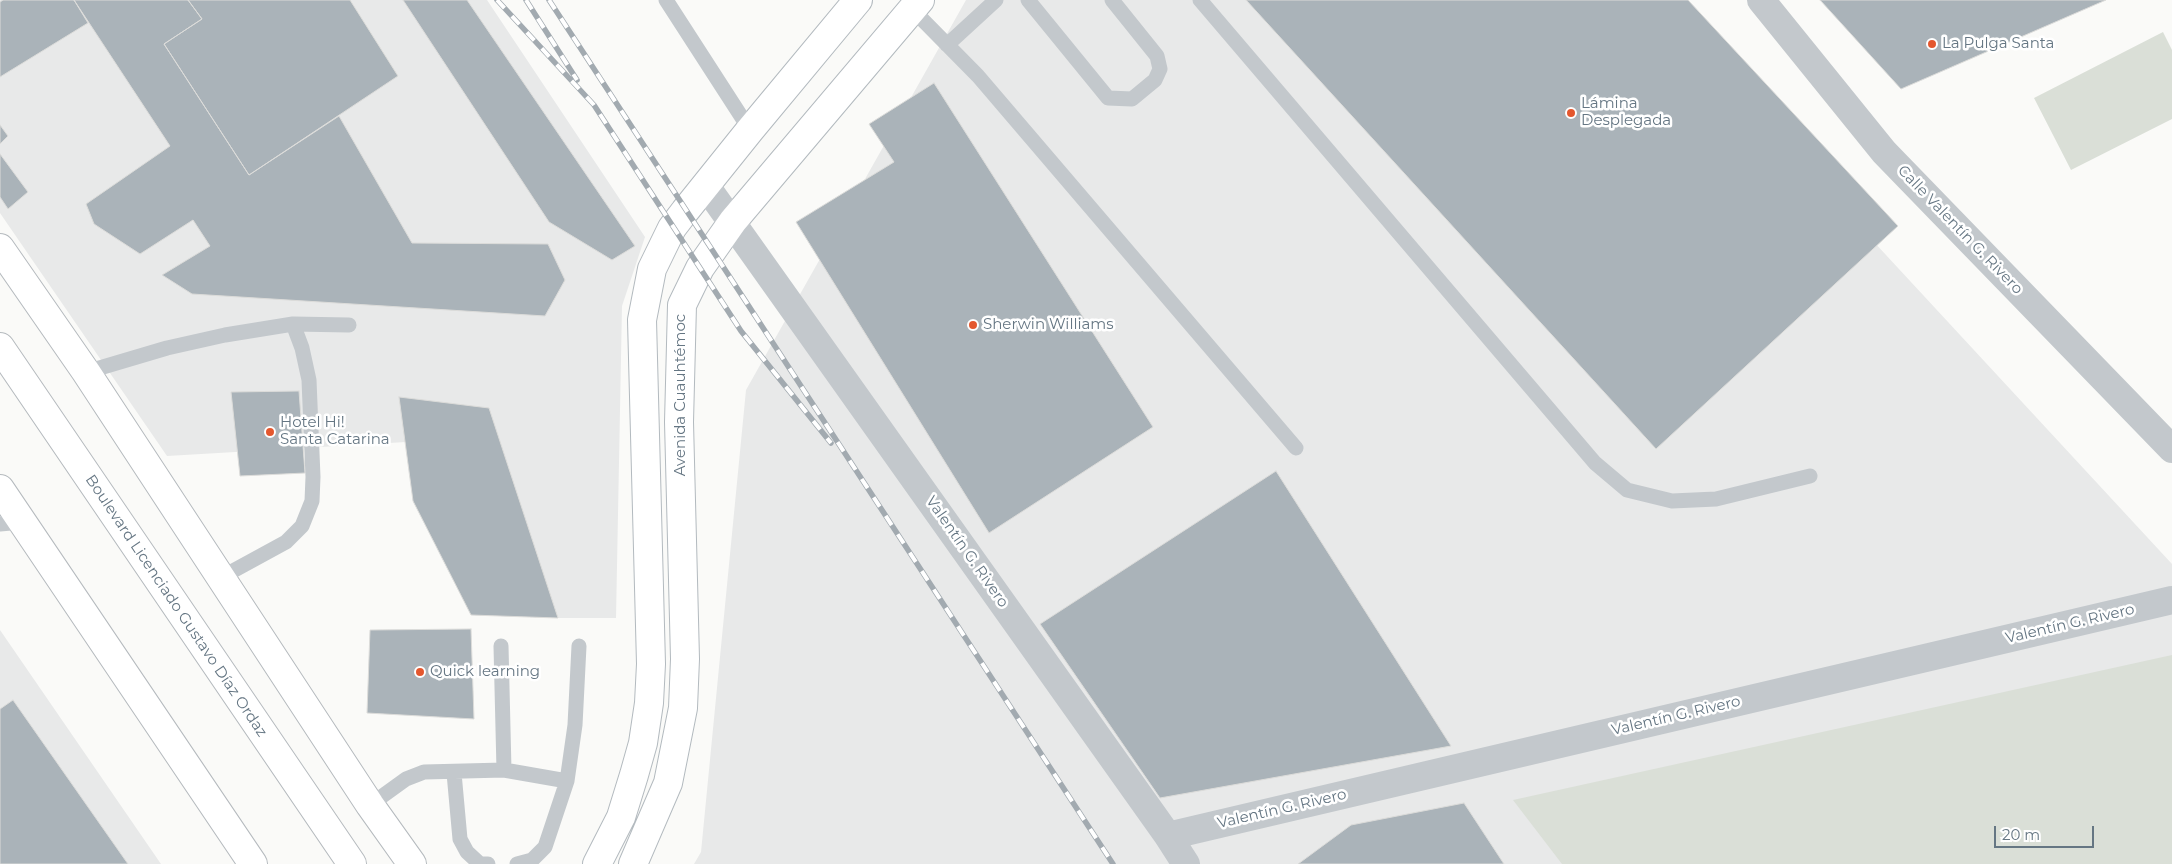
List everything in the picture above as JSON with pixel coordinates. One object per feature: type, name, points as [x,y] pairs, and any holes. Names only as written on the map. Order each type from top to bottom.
[{"type":"main road","points":[[597,864],[621,817],[643,743],[649,703],[651,664],[642,320],[652,269],[672,228],[750,130],[858,0]]},
{"type":"main road","name":"Avenida Cuauhtémoc","points":[[633,864],[668,783],[683,708],[685,659],[679,422],[682,306],[700,268],[733,221],[912,3]]},
{"type":"main road","points":[[0,248],[86,372],[370,805],[412,864]]},
{"type":"main road","name":"Boulevard Licenciado Gustavo Díaz Ordaz","points":[[0,347],[352,864]]},
{"type":"main road","points":[[0,489],[11,523],[83,615],[252,860]]},
{"type":"street","name":"Calle Valentín G. Rivero","points":[[1761,0],[1884,152],[2172,449]]},
{"type":"street","name":"Valentín G. Rivero","points":[[706,186],[733,221],[1168,836],[2172,600]]},
{"type":"street","points":[[1168,836],[1186,864]]},
{"type":"lane","points":[[666,0],[750,130]]},
{"type":"lane","points":[[947,45],[996,0]]},
{"type":"lane","points":[[1028,0],[1108,98],[1132,99],[1155,80],[1160,68],[1157,56],[1112,0]]},
{"type":"lane","points":[[1200,0],[1595,463],[1627,490],[1672,501],[1716,499],[1810,476]]},
{"type":"lane","points":[[912,3],[947,45],[978,76],[1296,448]]},
{"type":"lane","points":[[86,372],[167,348],[226,335],[293,324],[349,325]]},
{"type":"lane","points":[[220,578],[286,542],[302,526],[312,501],[313,477],[309,380],[302,348],[293,324]]},
{"type":"lane","points":[[501,646],[504,770]]},
{"type":"lane","points":[[517,864],[532,860],[545,847],[566,781],[575,725],[579,646]]},
{"type":"lane","points":[[370,805],[406,779],[424,772],[454,773],[504,770],[566,781]]},
{"type":"lane","points":[[454,773],[460,839],[467,852],[480,864],[488,864]]},
{"type":"shaded area","points":[[0,0],[487,0],[645,237],[622,306],[616,618],[471,615],[413,501],[406,442],[167,456],[0,213]]},
{"type":"shaded area","points":[[966,0],[1650,0],[2172,564],[2172,864],[694,864],[701,852],[746,390]]},
{"type":"shaded area","points":[[2163,32],[2172,50],[2172,119],[2071,170],[2034,98]]},
{"type":"shaded area","points":[[0,630],[161,864],[0,864]]},
{"type":"shaded area","points":[[2172,655],[2172,864],[1562,864],[1513,800]]},
{"type":"building","points":[[3,0],[74,0],[88,23],[0,77],[0,2]]},
{"type":"building","points":[[74,0],[188,0],[202,19],[164,44],[249,175],[339,116],[412,243],[548,244],[565,280],[545,316],[192,294],[162,275],[210,246],[193,220],[140,254],[94,224],[86,204],[170,146]]},
{"type":"building","points":[[188,0],[350,0],[398,76],[249,175],[164,44],[202,19]]},
{"type":"building","points":[[403,0],[467,0],[635,246],[612,260],[549,222]]},
{"type":"building","name":"Lámina Desplegada","points":[[1246,0],[1688,0],[1898,226],[1656,449]]},
{"type":"building","name":"La Pulga Santa","points":[[1820,0],[2106,0],[1901,89]]},
{"type":"building","name":"Sherwin Williams","points":[[934,83],[1153,427],[989,533],[796,222],[894,162],[869,124]]},
{"type":"building","points":[[0,125],[8,136],[0,144]]},
{"type":"building","points":[[0,154],[28,192],[8,209],[0,197]]},
{"type":"building","points":[[299,391],[305,473],[240,476],[231,392]]},
{"type":"building","points":[[399,397],[489,408],[558,618],[471,615],[413,501]]},
{"type":"building","points":[[1276,471],[1451,746],[1160,798],[1040,624]]},
{"type":"building","name":"Quick learning","points":[[471,629],[474,719],[367,713],[370,630]]},
{"type":"building","points":[[13,700],[128,864],[0,864],[0,709]]},
{"type":"building","points":[[1464,803],[1504,864],[1298,864],[1351,825]]},
{"type":"railway","points":[[497,0],[594,105],[741,331],[831,443]]},
{"type":"railway","points":[[526,0],[577,80]]},
{"type":"railway","points":[[549,0],[1113,864]]},
{"type":"place","name":"La Pulga Santa","points":[[1932,44]]},
{"type":"place","name":"Lámina Desplegada","points":[[1571,113]]},
{"type":"place","name":"Sherwin Williams","points":[[973,325]]},
{"type":"place","name":"Hotel Hi! Santa Catarina","points":[[270,432]]},
{"type":"place","name":"Quick learning","points":[[420,672]]}]
